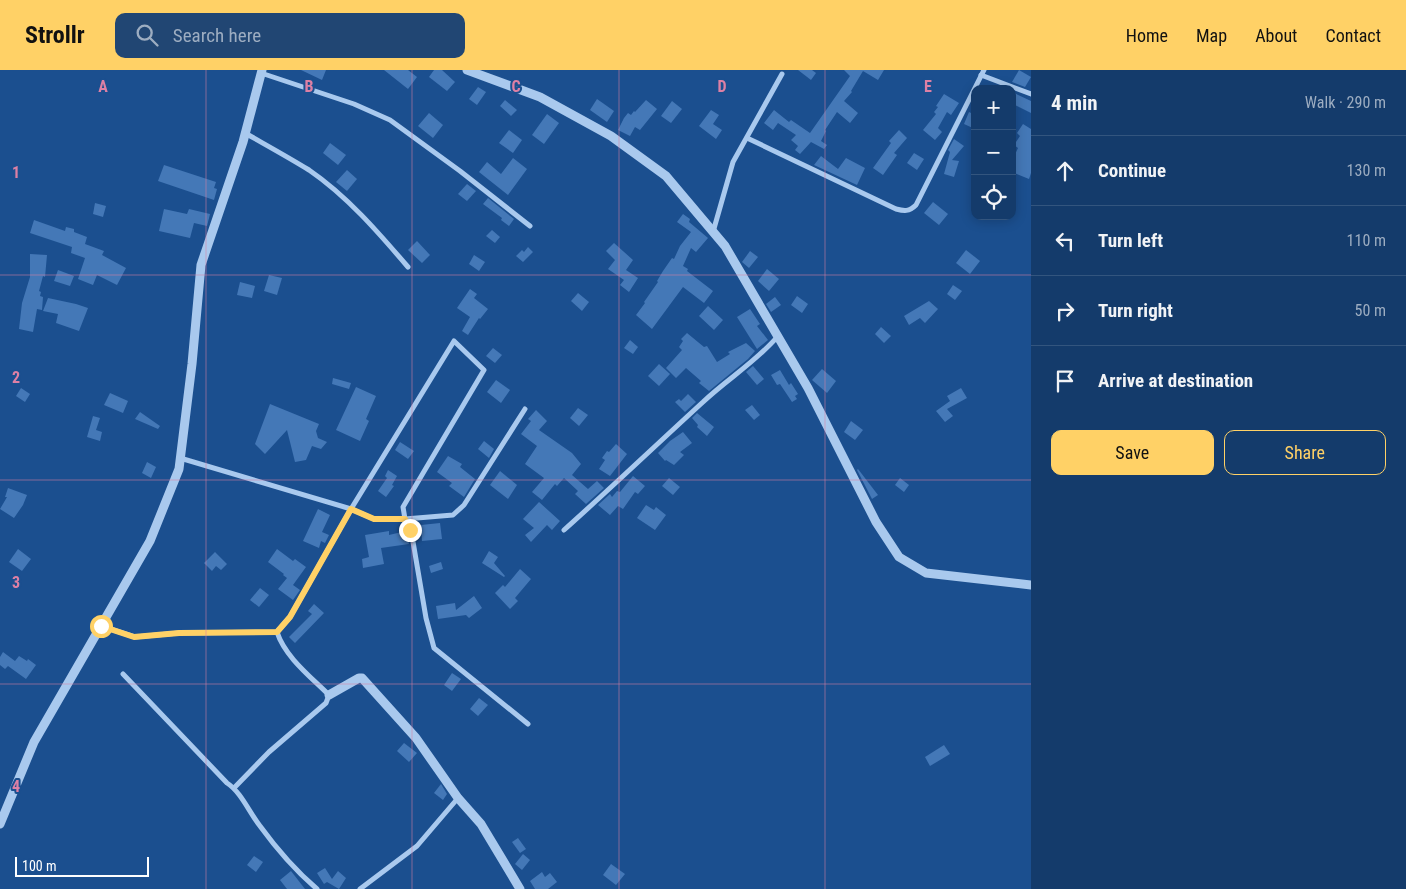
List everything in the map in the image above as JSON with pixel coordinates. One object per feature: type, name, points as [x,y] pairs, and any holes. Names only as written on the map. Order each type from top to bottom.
[{"type":"street","points":[[467,70],[540,96],[611,136],[666,176],[725,246],[808,388],[876,522],[899,557],[926,573],[1031,585]]},
{"type":"street","points":[[0,824],[34,742],[150,541],[179,468],[192,364],[201,265],[245,133],[261,72],[354,104],[390,120],[460,171],[530,226]]},
{"type":"street","points":[[747,138],[905,211],[911,210],[916,205],[983,73],[1031,94]]},
{"type":"street","points":[[713,232],[733,162],[782,74]]},
{"type":"street","points":[[245,133],[309,170],[343,197],[379,233],[408,267]]},
{"type":"street","points":[[564,530],[610,490],[704,400],[767,349],[778,336]]},
{"type":"street","points":[[101,626],[134,637],[179,633],[277,632],[290,617],[351,509],[454,341],[484,370],[403,507],[405,519],[410,530],[426,618],[434,648],[528,724]]},
{"type":"street","points":[[180,458],[351,509],[374,519],[405,519],[453,515],[464,505],[526,409]]},
{"type":"street","points":[[277,632],[291,656],[329,695]]},
{"type":"street","points":[[123,674],[226,783],[234,788],[266,834],[317,889]]},
{"type":"street","points":[[234,788],[269,752],[326,703],[329,695],[362,678],[416,738],[458,798],[481,824],[520,889]]},
{"type":"street","points":[[360,889],[417,846],[458,798]]},
{"type":"building","points":[[301,70],[326,70],[322,80]]},
{"type":"building","points":[[384,70],[408,70],[417,77],[408,89]]},
{"type":"building","points":[[434,70],[442,70],[455,82],[447,91],[429,77]]},
{"type":"building","points":[[798,70],[812,70],[816,73],[811,80]]},
{"type":"building","points":[[844,70],[884,70],[878,80],[863,71],[852,92],[844,101],[858,113],[850,123],[837,112],[825,130],[821,141],[827,145],[824,149],[811,142],[800,154],[795,150],[798,146],[791,140],[796,135],[778,123],[773,130],[764,123],[774,110],[789,122],[791,120],[810,133],[850,76]]},
{"type":"building","points":[[1019,70],[1031,77],[1025,87],[1012,82]]},
{"type":"building","points":[[478,87],[486,92],[477,105],[469,99]]},
{"type":"building","points":[[944,94],[959,103],[951,115],[947,112],[938,128],[942,132],[935,140],[923,130],[936,114],[934,112],[938,107],[936,106]]},
{"type":"building","points":[[1016,94],[1031,101],[1031,113],[1016,106]]},
{"type":"building","points":[[597,99],[614,111],[607,122],[590,110]]},
{"type":"building","points":[[505,100],[517,110],[511,116],[500,106]]},
{"type":"building","points":[[646,100],[657,109],[640,130],[635,127],[630,136],[618,130],[628,113],[631,115]]},
{"type":"building","points":[[672,101],[682,109],[671,123],[661,116]]},
{"type":"building","points":[[711,110],[719,115],[713,124],[722,130],[716,139],[699,126]]},
{"type":"building","points":[[969,112],[971,113],[971,127],[964,124]]},
{"type":"building","points":[[429,113],[443,125],[433,138],[418,126]]},
{"type":"building","points":[[547,114],[559,123],[544,144],[532,135]]},
{"type":"building","points":[[1023,124],[1031,129],[1031,173],[1029,179],[1016,174],[1016,152],[1018,148],[1016,142],[1020,136],[1017,133]]},
{"type":"building","points":[[509,130],[522,140],[513,153],[499,143]]},
{"type":"building","points":[[899,130],[907,138],[894,153],[897,155],[883,175],[873,168],[891,143],[889,141]]},
{"type":"building","points":[[954,139],[964,146],[952,160],[959,161],[954,177],[944,174],[950,152],[948,150]]},
{"type":"building","points":[[330,143],[346,155],[338,165],[323,153]]},
{"type":"building","points":[[914,153],[924,159],[917,170],[907,163]]},
{"type":"building","points":[[821,156],[838,169],[846,158],[865,168],[857,185],[814,165]]},
{"type":"building","points":[[513,158],[527,169],[508,195],[479,172],[487,162],[501,174]]},
{"type":"building","points":[[164,165],[216,182],[214,188],[217,189],[214,200],[158,181]]},
{"type":"building","points":[[347,170],[357,179],[347,191],[336,182]]},
{"type":"building","points":[[467,184],[476,191],[467,201],[458,194]]},
{"type":"building","points":[[488,198],[514,219],[509,226],[501,220],[502,218],[483,204]]},
{"type":"building","points":[[933,202],[948,214],[939,225],[924,213]]},
{"type":"building","points":[[95,203],[106,206],[103,217],[93,214]]},
{"type":"building","points":[[164,209],[187,214],[189,209],[210,214],[207,226],[194,223],[190,238],[159,231]]},
{"type":"building","points":[[683,214],[690,219],[689,222],[708,238],[696,252],[691,248],[683,266],[713,291],[704,303],[683,287],[652,329],[636,315],[663,271],[672,258],[674,259],[680,246],[691,232],[677,222]]},
{"type":"building","points":[[34,220],[65,231],[66,227],[74,229],[74,232],[87,237],[85,244],[104,251],[102,255],[126,268],[117,285],[97,275],[93,285],[78,279],[85,258],[71,253],[72,247],[30,233]]},
{"type":"building","points":[[492,230],[500,237],[495,243],[486,236]]},
{"type":"building","points":[[417,241],[430,255],[422,263],[408,250]]},
{"type":"building","points":[[614,243],[633,260],[626,270],[638,278],[629,292],[620,285],[624,280],[608,269],[615,260],[606,251]]},
{"type":"building","points":[[528,247],[533,252],[523,262],[516,256],[522,250],[524,252]]},
{"type":"building","points":[[966,250],[980,261],[970,274],[956,263]]},
{"type":"building","points":[[750,251],[758,257],[749,268],[742,262]]},
{"type":"building","points":[[30,254],[47,255],[45,277],[43,276],[39,291],[41,292],[40,296],[43,297],[42,310],[37,309],[33,332],[19,329],[22,303],[30,277]]},
{"type":"building","points":[[474,255],[485,262],[479,271],[469,264]]},
{"type":"building","points":[[767,269],[779,279],[769,291],[758,281]]},
{"type":"building","points":[[58,270],[74,276],[70,286],[54,281]]},
{"type":"building","points":[[269,275],[282,278],[277,295],[264,291]]},
{"type":"building","points":[[240,282],[255,286],[252,298],[237,295]]},
{"type":"building","points":[[953,285],[962,291],[955,300],[947,294]]},
{"type":"building","points":[[470,289],[477,294],[474,298],[488,309],[479,318],[468,335],[462,331],[470,317],[457,308]]},
{"type":"building","points":[[578,293],[589,302],[582,311],[571,301]]},
{"type":"building","points":[[797,296],[808,304],[802,313],[791,305]]},
{"type":"building","points":[[775,297],[781,305],[771,312],[766,304]]},
{"type":"building","points":[[48,298],[88,308],[79,331],[56,323],[58,314],[43,311]]},
{"type":"building","points":[[929,301],[938,309],[925,323],[920,318],[909,325],[904,316]]},
{"type":"building","points":[[708,306],[723,320],[714,330],[699,316]]},
{"type":"building","points":[[750,309],[760,324],[757,326],[768,340],[757,349],[737,317]]},
{"type":"building","points":[[881,327],[891,336],[884,343],[875,334]]},
{"type":"building","points":[[687,333],[704,347],[707,346],[717,362],[730,354],[728,352],[746,343],[755,351],[709,391],[686,368],[676,378],[666,368],[682,350],[679,347],[683,341],[681,339]]},
{"type":"building","points":[[630,340],[638,347],[633,354],[624,348]]},
{"type":"building","points":[[493,348],[502,355],[495,363],[486,356]]},
{"type":"building","points":[[659,364],[670,374],[659,386],[648,376]]},
{"type":"building","points":[[753,366],[764,379],[757,385],[746,372]]},
{"type":"building","points":[[822,369],[836,381],[827,393],[812,380]]},
{"type":"building","points":[[780,370],[789,385],[791,383],[798,394],[795,396],[797,399],[792,402],[780,384],[777,385],[771,375]]},
{"type":"building","points":[[333,378],[351,383],[349,389],[332,384]]},
{"type":"building","points":[[496,380],[510,390],[501,403],[487,392]]},
{"type":"building","points":[[356,387],[376,396],[366,419],[369,421],[360,441],[336,430]]},
{"type":"building","points":[[21,388],[30,394],[25,402],[16,396]]},
{"type":"building","points":[[961,388],[967,398],[947,409],[953,416],[945,422],[936,411],[950,401],[947,396]]},
{"type":"building","points":[[110,393],[128,401],[123,413],[104,405]]},
{"type":"building","points":[[688,394],[696,402],[685,412],[675,402],[679,399],[681,401]]},
{"type":"building","points":[[270,404],[319,424],[316,431],[318,438],[327,442],[321,449],[312,446],[306,460],[295,462],[287,430],[265,454],[255,444]]},
{"type":"building","points":[[752,405],[760,415],[754,420],[745,410]]},
{"type":"building","points":[[578,408],[588,415],[579,426],[570,418]]},
{"type":"building","points":[[536,410],[547,421],[539,430],[572,453],[581,464],[572,475],[588,489],[597,481],[604,488],[586,504],[575,494],[578,491],[564,478],[557,486],[555,484],[542,500],[532,492],[544,478],[525,464],[537,446],[521,434],[531,421],[528,419]]},
{"type":"building","points":[[140,412],[160,426],[158,429],[135,419]]},
{"type":"building","points":[[697,413],[714,427],[707,436],[697,427],[698,425],[692,418]]},
{"type":"building","points":[[93,416],[100,418],[96,430],[102,432],[100,441],[87,437]]},
{"type":"building","points":[[851,421],[863,430],[855,440],[844,432]]},
{"type":"building","points":[[683,432],[692,443],[680,452],[684,455],[674,465],[665,461],[658,453]]},
{"type":"building","points":[[484,441],[494,449],[489,458],[478,449]]},
{"type":"building","points":[[400,442],[414,451],[408,459],[395,450]]},
{"type":"building","points":[[616,444],[627,454],[610,476],[599,469],[605,460],[602,458]]},
{"type":"building","points":[[448,456],[462,464],[460,467],[475,479],[464,497],[449,486],[452,483],[437,472]]},
{"type":"building","points":[[147,462],[156,467],[151,478],[142,473]]},
{"type":"building","points":[[388,470],[397,476],[392,485],[394,486],[386,497],[378,491],[387,478],[385,476]]},
{"type":"building","points":[[857,470],[878,495],[872,499]]},
{"type":"building","points":[[500,471],[517,485],[508,499],[490,485]]},
{"type":"building","points":[[633,476],[645,486],[638,494],[635,492],[623,509],[618,506],[610,515],[598,505],[610,494],[612,497],[617,491],[620,492]]},
{"type":"building","points":[[669,478],[680,487],[673,495],[662,486]]},
{"type":"building","points":[[900,478],[909,485],[904,492],[895,485]]},
{"type":"building","points":[[8,488],[27,495],[14,518],[0,509],[7,497],[5,497]]},
{"type":"building","points":[[539,502],[560,521],[552,530],[547,525],[531,542],[525,535],[534,528],[523,519]]},
{"type":"building","points":[[646,505],[654,510],[656,507],[666,515],[655,530],[637,518]]},
{"type":"building","points":[[318,509],[330,515],[322,532],[329,535],[325,543],[321,541],[319,548],[303,541]]},
{"type":"building","points":[[440,523],[442,539],[422,541],[421,525]]},
{"type":"building","points":[[389,531],[389,535],[406,531],[409,544],[381,548],[384,564],[363,568],[362,559],[369,557],[365,535]]},
{"type":"building","points":[[18,549],[31,559],[22,571],[9,562]]},
{"type":"building","points":[[277,549],[293,561],[295,559],[306,567],[293,585],[300,590],[293,600],[278,589],[287,578],[268,562]]},
{"type":"building","points":[[489,551],[498,557],[494,563],[504,577],[482,563]]},
{"type":"building","points":[[215,552],[227,564],[221,570],[216,566],[212,571],[204,563]]},
{"type":"building","points":[[441,562],[443,569],[431,573],[429,566]]},
{"type":"building","points":[[520,569],[531,579],[515,598],[518,601],[510,609],[495,593],[503,585],[505,587]]},
{"type":"building","points":[[260,588],[269,595],[259,607],[250,600]]},
{"type":"building","points":[[474,596],[482,608],[469,618],[466,615],[438,619],[436,606],[455,603],[456,610]]},
{"type":"building","points":[[314,604],[324,613],[295,643],[289,637],[312,614],[308,611]]},
{"type":"building","points":[[3,652],[15,661],[19,656],[27,661],[28,659],[36,665],[26,679],[8,666],[5,669],[0,665],[0,657]]},
{"type":"building","points":[[452,673],[461,679],[452,691],[444,685]]},
{"type":"building","points":[[479,698],[488,705],[478,716],[470,709]]},
{"type":"building","points":[[404,743],[417,753],[409,762],[397,751]]},
{"type":"building","points":[[944,745],[950,754],[930,766],[925,757]]},
{"type":"building","points":[[441,784],[447,794],[443,800],[434,793]]},
{"type":"building","points":[[518,838],[526,849],[520,853],[512,842]]},
{"type":"building","points":[[523,854],[530,860],[522,870],[515,864]]},
{"type":"building","points":[[254,856],[263,862],[256,872],[247,865]]},
{"type":"building","points":[[611,864],[625,874],[616,885],[603,875]]},
{"type":"building","points":[[325,868],[332,879],[338,871],[346,878],[339,889],[327,882],[324,884],[317,873]]},
{"type":"building","points":[[291,871],[305,889],[287,889],[280,880]]},
{"type":"building","points":[[542,872],[545,877],[550,873],[557,882],[548,889],[535,889],[530,881]]},
{"type":"route","points":[[101,626],[134,637],[179,633],[277,632],[290,617],[351,509],[374,519],[405,519],[410,530]]}]
